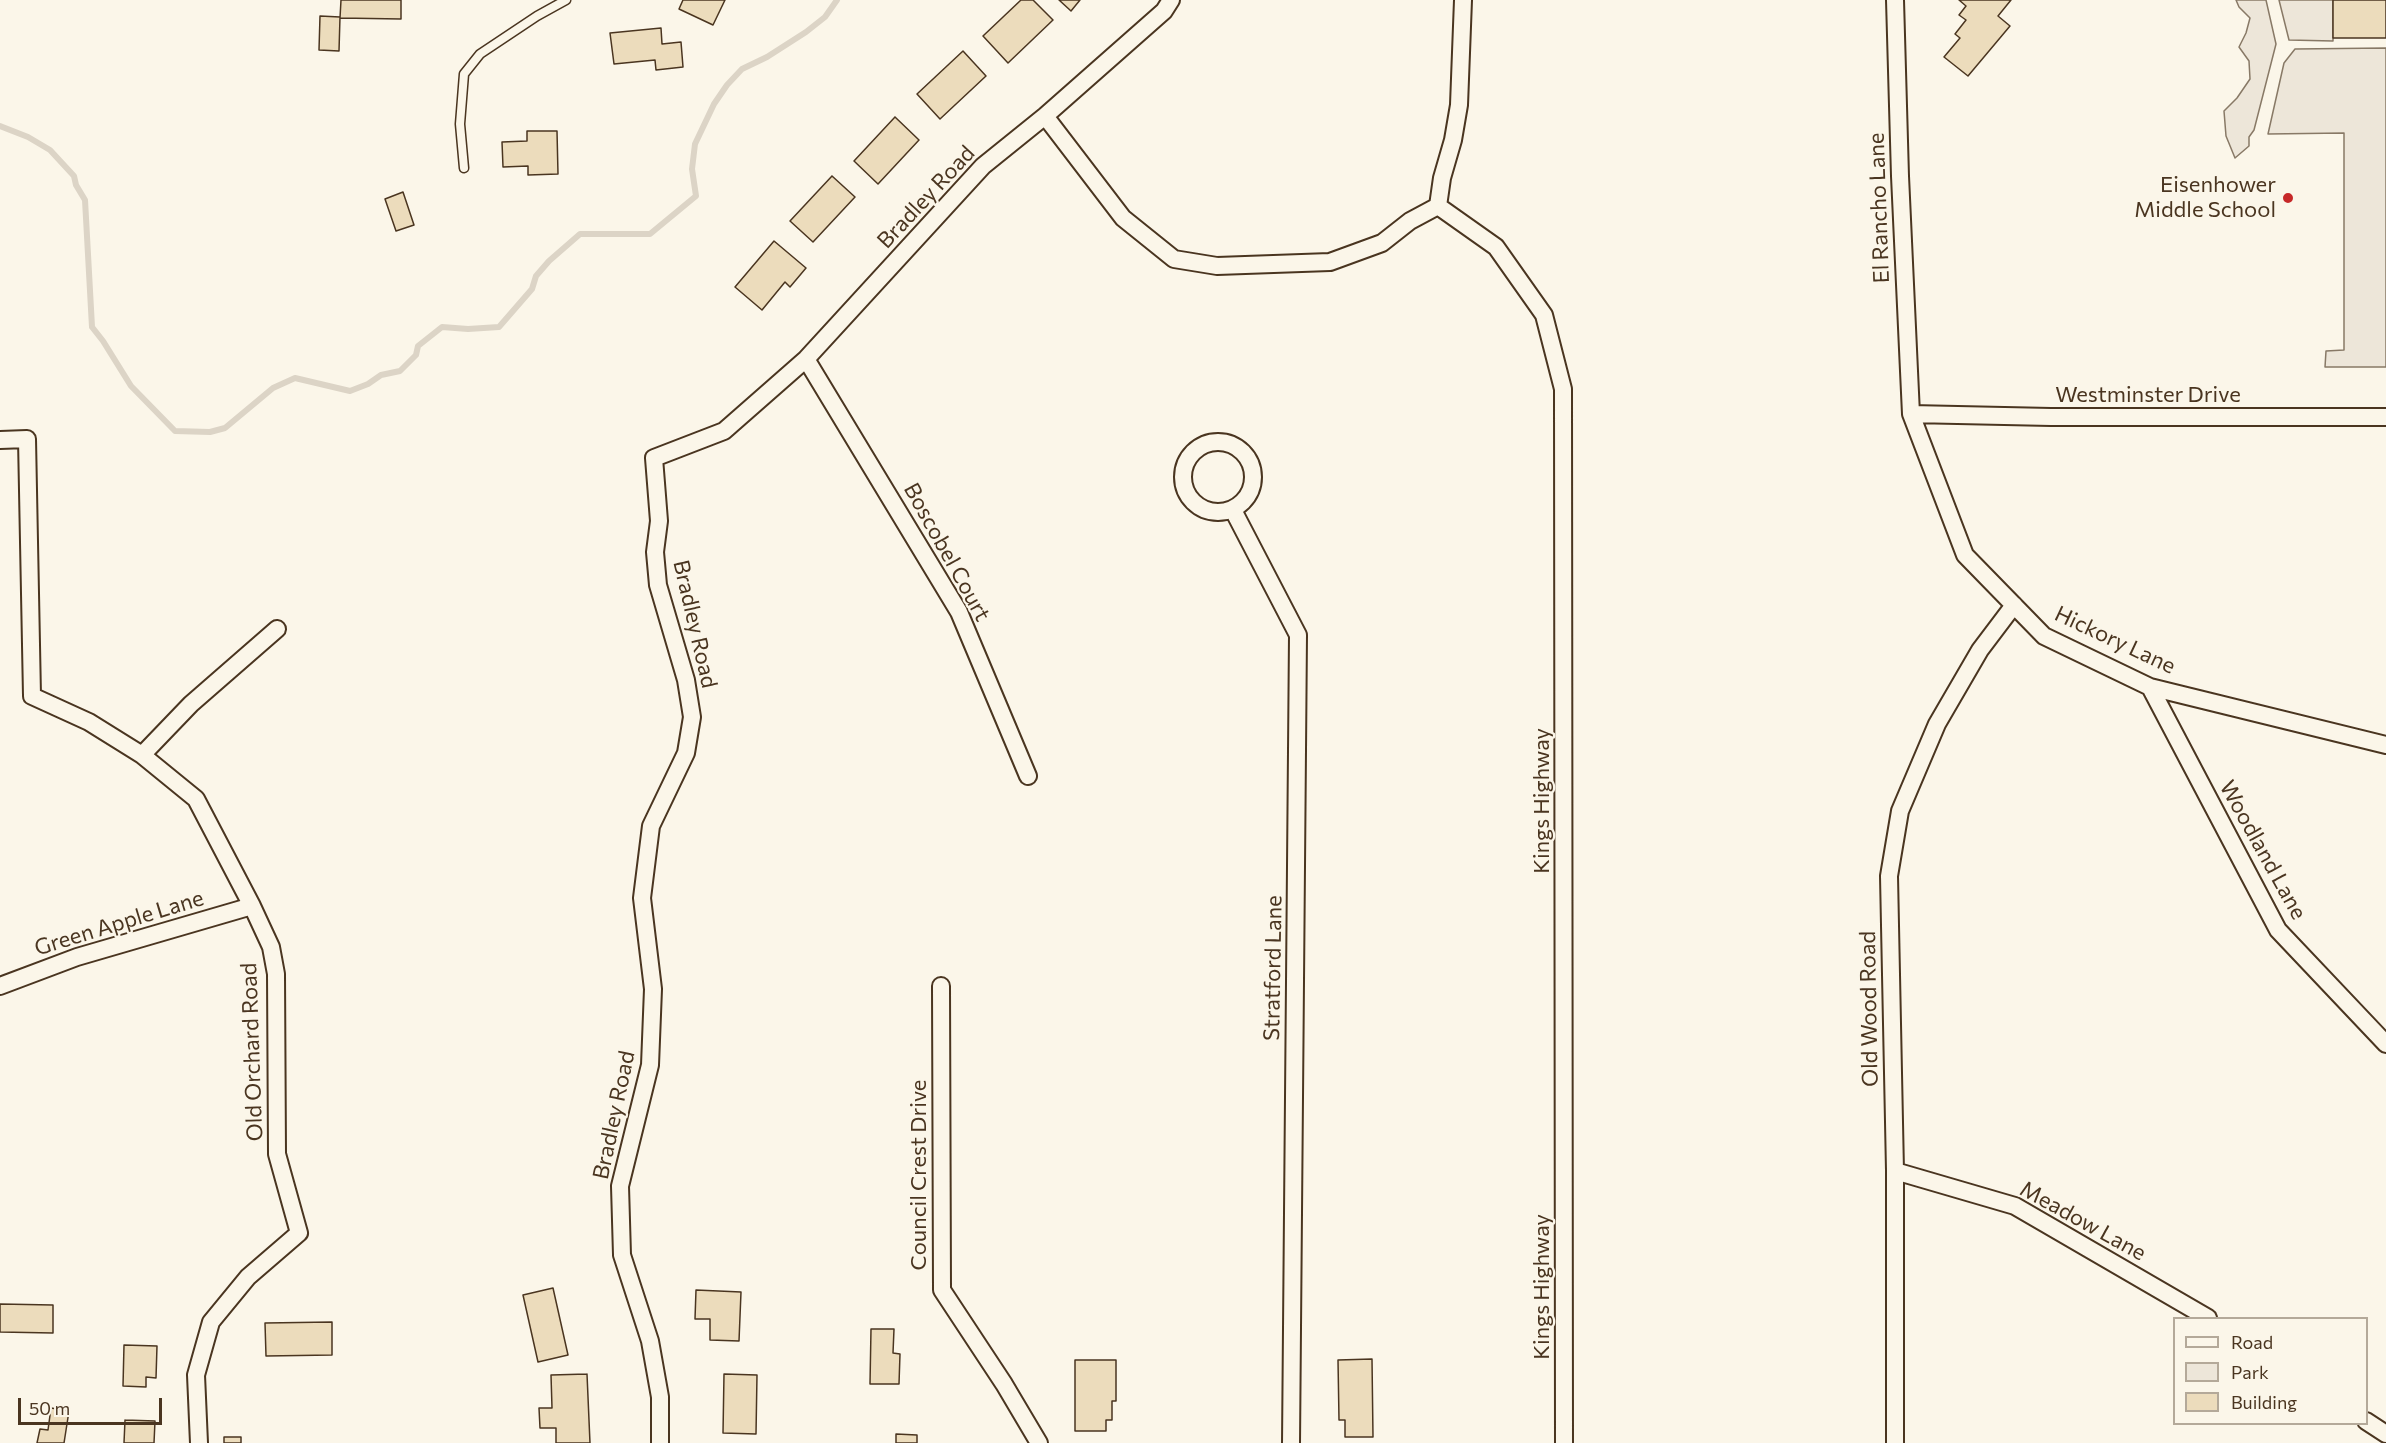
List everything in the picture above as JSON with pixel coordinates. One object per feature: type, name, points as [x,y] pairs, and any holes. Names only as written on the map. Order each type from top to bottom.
[{"type":"street","name":"Bradley Road","points":[[660,1443],[660,1397],[650,1341],[622,1255],[620,1186],[650,1065],[653,989],[642,898],[651,826],[686,753],[692,717],[686,680],[658,585],[655,552],[659,521],[654,458],[724,431],[806,359],[983,166],[1045,116],[1164,11],[1171,0]]},
{"type":"street","points":[[1045,116],[1123,218],[1174,258],[1217,266],[1330,262],[1382,243],[1410,222],[1438,206],[1459,105],[1463,0]]},
{"type":"street","name":"El Rancho Lane","points":[[1895,0],[1900,177],[1911,414]]},
{"type":"street","name":"Kings Highway","points":[[1438,206],[1496,247],[1544,315],[1563,389],[1564,1443]]},
{"type":"street","name":"Boscobel Court","points":[[806,359],[959,612],[1028,776]]},
{"type":"street","name":"Westminster Drive","points":[[1911,414],[2051,417],[2386,417]]},
{"type":"street","name":"Hickory Lane","points":[[1911,414],[1965,555],[2044,636],[2150,687],[2386,745]]},
{"type":"street","name":"Old Orchard Road","points":[[0,440],[27,440],[32,696],[89,722],[142,755],[196,799],[271,947],[276,974],[277,1154],[299,1233],[248,1277],[211,1322],[196,1375],[199,1443]]},
{"type":"street","points":[[1209,443],[1232,444],[1249,460],[1254,483],[1243,503],[1233,510],[1221,513],[1210,512],[1190,500],[1184,490],[1182,478],[1184,466],[1189,456],[1198,448],[1209,443]]},
{"type":"street","name":"Stratford Lane","points":[[1233,510],[1298,634],[1291,1443]]},
{"type":"street","name":"Old Wood Road","points":[[1895,1443],[1895,1171],[1889,876],[1900,811],[1937,724],[1980,650],[2014,604]]},
{"type":"street","points":[[142,755],[192,704],[277,629]]},
{"type":"street","name":"Woodland Lane","points":[[2150,687],[2278,930],[2386,1044]]},
{"type":"street","name":"Green Apple Lane","points":[[0,986],[76,957],[252,906]]},
{"type":"street","name":"Council Crest Drive","points":[[941,986],[942,1290],[1004,1384],[1039,1443]]},
{"type":"street","name":"Meadow Lane","points":[[1895,1171],[2015,1206],[2206,1317]]},
{"type":"street","points":[[2368,1422],[2386,1434]]},
{"type":"lane","points":[[464,168],[460,124],[464,74],[480,54],[537,16],[566,0]]},
{"type":"green space","points":[[2236,0],[2266,0],[2276,44],[2254,130],[2249,137],[2249,146],[2235,158],[2226,136],[2224,111],[2237,98],[2250,79],[2249,61],[2239,47],[2250,18],[2239,7]]},
{"type":"green space","points":[[2279,0],[2333,0],[2333,41],[2289,40]]},
{"type":"green space","points":[[2386,48],[2386,367],[2325,367],[2326,351],[2344,350],[2344,133],[2268,134],[2284,63],[2295,49]]},
{"type":"building","points":[[341,0],[401,0],[401,19],[340,18]]},
{"type":"building","points":[[683,0],[725,0],[713,25],[679,9]]},
{"type":"building","points":[[1021,0],[1033,0],[1053,20],[1008,63],[983,36]]},
{"type":"building","points":[[1059,0],[1080,0],[1071,11]]},
{"type":"building","points":[[1959,0],[2011,0],[1998,16],[2010,26],[1968,76],[1944,57],[1960,38],[1955,34],[1966,20],[1959,15],[1966,6]]},
{"type":"building","points":[[2333,0],[2386,0],[2386,38],[2333,38]]},
{"type":"building","points":[[320,16],[340,17],[339,51],[319,50]]},
{"type":"building","points":[[661,28],[662,44],[681,42],[683,67],[656,70],[655,60],[614,64],[610,33]]},
{"type":"building","points":[[963,51],[986,76],[940,119],[917,94]]},
{"type":"building","points":[[895,117],[919,140],[878,184],[854,161]]},
{"type":"building","points":[[527,131],[557,131],[558,174],[528,175],[528,166],[503,167],[502,142],[527,141]]},
{"type":"building","points":[[832,176],[855,197],[813,242],[790,221]]},
{"type":"building","points":[[403,192],[414,225],[396,231],[385,199]]},
{"type":"building","points":[[774,241],[806,268],[790,287],[785,282],[762,310],[735,287]]},
{"type":"building","points":[[553,1288],[568,1355],[538,1362],[523,1295]]},
{"type":"building","points":[[696,1290],[741,1292],[739,1341],[710,1340],[710,1319],[695,1319]]},
{"type":"building","points":[[0,1304],[53,1305],[53,1333],[0,1332]]},
{"type":"building","points":[[332,1322],[332,1355],[266,1356],[265,1323]]},
{"type":"building","points":[[871,1329],[894,1329],[893,1353],[900,1354],[899,1384],[870,1384]]},
{"type":"building","points":[[124,1345],[157,1346],[156,1378],[146,1377],[146,1387],[123,1386]]},
{"type":"building","points":[[1372,1359],[1373,1437],[1345,1437],[1345,1420],[1339,1420],[1338,1360]]},
{"type":"building","points":[[1075,1360],[1116,1360],[1116,1401],[1112,1401],[1112,1420],[1106,1420],[1106,1431],[1075,1431]]},
{"type":"building","points":[[587,1374],[590,1443],[556,1443],[556,1428],[540,1428],[539,1408],[552,1408],[551,1375]]},
{"type":"building","points":[[724,1374],[757,1375],[756,1434],[723,1433]]},
{"type":"building","points":[[51,1408],[69,1411],[64,1443],[37,1443],[40,1429],[48,1430]]},
{"type":"building","points":[[125,1420],[155,1421],[154,1443],[124,1443]]},
{"type":"building","points":[[896,1434],[917,1435],[917,1443],[896,1443]]},
{"type":"building","points":[[224,1437],[241,1437],[241,1443],[224,1443]]},
{"type":"waterway","points":[[0,126],[28,137],[50,150],[74,176],[76,185],[85,200],[92,327],[131,386],[175,431],[210,432],[225,428],[273,388],[295,378],[350,391],[368,384],[381,375],[400,371],[416,355],[418,346],[442,327],[468,329],[499,327],[532,289],[536,276],[549,261],[580,234],[650,234],[696,196],[692,169],[695,144],[714,104],[727,85],[742,69],[767,57],[806,32],[825,17],[837,0]]},
{"type":"place","name":"Eisenhower Middle School","points":[[2288,198]]}]
